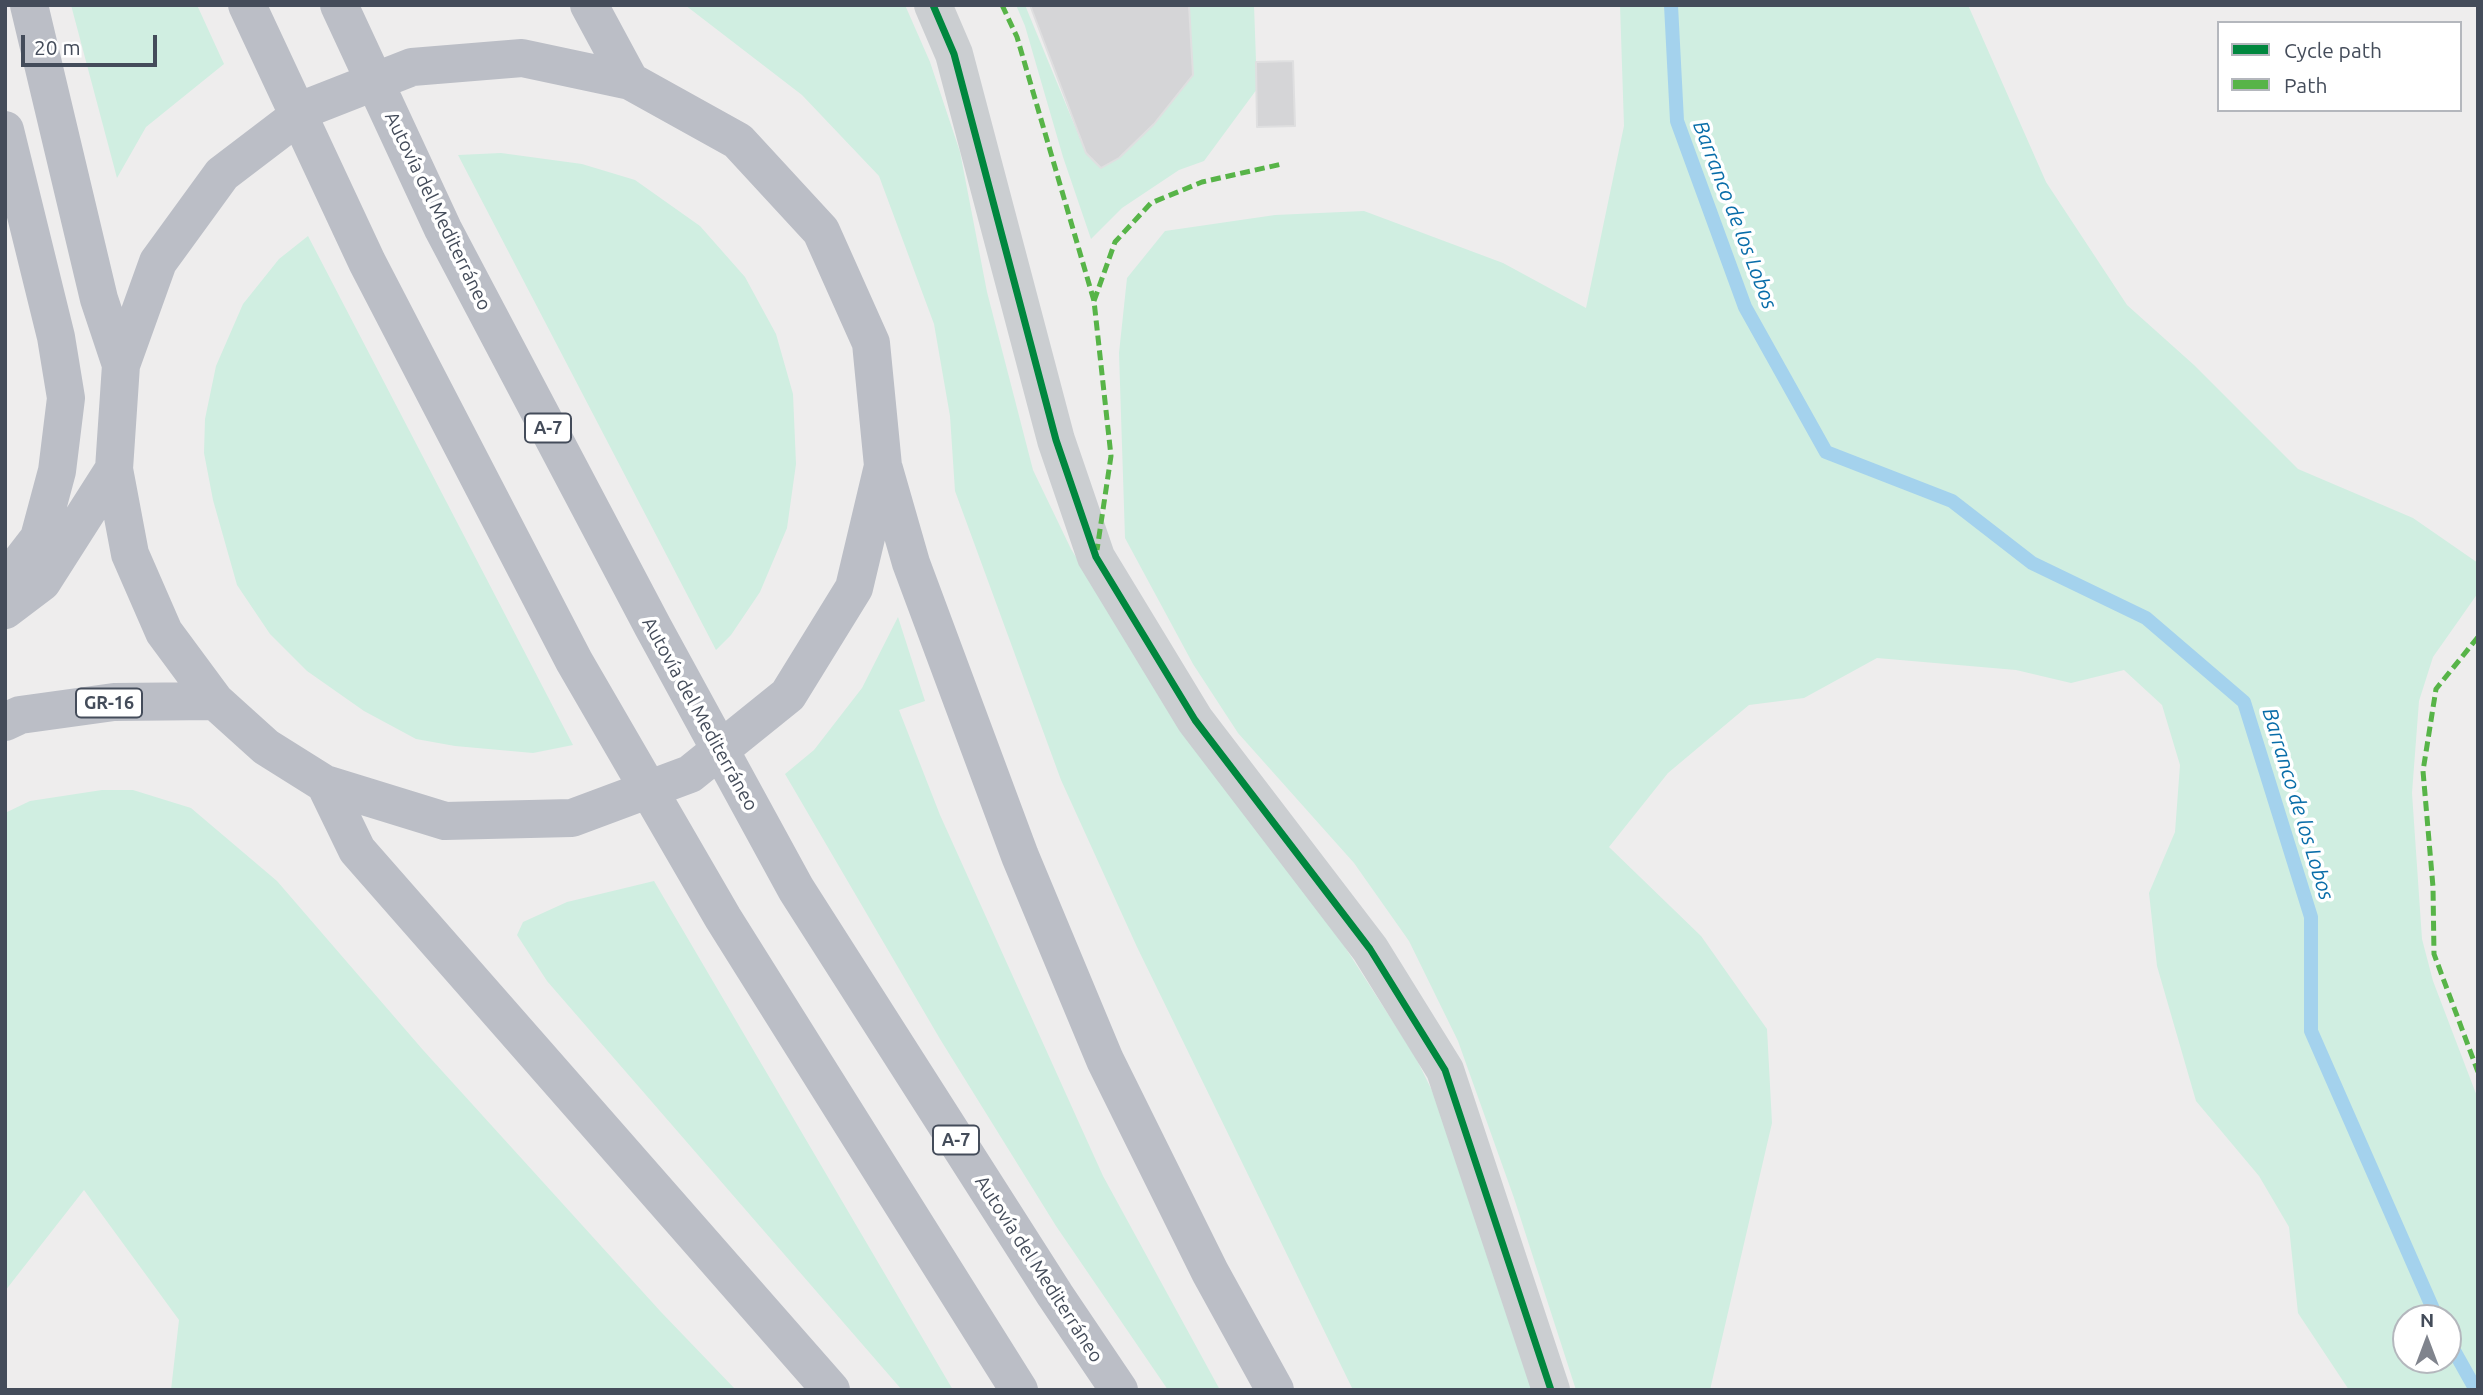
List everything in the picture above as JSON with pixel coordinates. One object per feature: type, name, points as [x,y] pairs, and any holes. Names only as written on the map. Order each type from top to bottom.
[{"type":"highway","points":[[29,5],[99,299],[121,365]]},
{"type":"highway","points":[[247,5],[367,262],[574,661],[723,918],[1019,1390]]},
{"type":"highway","name":"Autovía del Mediterráneo","points":[[339,5],[443,229],[653,627],[796,889],[1055,1296],[1119,1390]]},
{"type":"highway","points":[[589,5],[630,81]]},
{"type":"highway","points":[[883,466],[854,589],[788,695],[690,774],[572,818],[445,821],[325,784],[266,747],[215,701],[164,632],[130,554],[114,469],[121,365],[158,262],[222,174],[310,107],[412,67],[522,58],[630,81],[738,141],[821,231],[872,344],[883,466],[911,564],[1020,856],[1105,1060],[1210,1272],[1275,1390]]},
{"type":"highway","points":[[5,130],[56,337],[66,398],[57,471],[39,538],[5,582]]},
{"type":"highway","points":[[5,610],[42,582],[114,469]]},
{"type":"highway","name":"GR-16","points":[[5,722],[20,715],[114,702],[215,701]]},
{"type":"highway","points":[[325,784],[357,850],[831,1390]]},
{"type":"street","points":[[933,5],[954,54],[1056,440],[1096,557],[1195,720],[1370,949],[1445,1070],[1551,1390]]},
{"type":"green space","points":[[71,5],[197,5],[224,64],[146,127],[117,178]]},
{"type":"green space","points":[[685,5],[905,5],[930,62],[960,152],[987,292],[1033,470],[1071,549],[1180,724],[1343,944],[1415,1056],[1445,1117],[1534,1390],[1353,1390],[1137,947],[1061,780],[955,491],[950,416],[934,324],[879,176],[802,95]]},
{"type":"green space","points":[[1016,5],[1025,5],[1086,153],[1101,168],[1119,158],[1154,124],[1193,75],[1189,5],[1254,5],[1257,89],[1204,161],[1179,170],[1122,208],[1091,239],[1063,157],[1025,26]]},
{"type":"green space","points":[[1620,5],[1968,5],[2046,182],[2127,305],[2194,365],[2298,469],[2413,518],[2478,563],[2478,593],[2433,657],[2419,701],[2412,793],[2422,939],[2433,981],[2478,1099],[2478,1390],[2349,1390],[2298,1313],[2289,1227],[2259,1176],[2196,1101],[2157,966],[2149,893],[2175,832],[2180,765],[2162,705],[2124,670],[2071,683],[2016,670],[1877,658],[1804,698],[1749,705],[1668,773],[1609,847],[1701,936],[1767,1029],[1772,1123],[1710,1390],[1576,1390],[1514,1198],[1458,1041],[1409,941],[1354,863],[1238,733],[1193,664],[1125,538],[1119,353],[1127,278],[1165,231],[1275,215],[1364,211],[1503,263],[1586,308],[1624,126]]},
{"type":"green space","points":[[501,153],[582,164],[635,180],[700,226],[745,277],[776,334],[793,394],[796,464],[787,528],[760,592],[731,635],[716,650],[458,155]]},
{"type":"green space","points":[[308,236],[573,745],[533,753],[455,746],[416,739],[364,711],[307,671],[270,634],[237,585],[213,500],[204,453],[205,419],[216,366],[243,304],[279,259]]},
{"type":"green space","points":[[898,617],[925,701],[899,710],[940,815],[1103,1176],[1220,1390],[1168,1390],[1056,1226],[940,1039],[785,774],[814,750],[862,688]]},
{"type":"green space","points":[[102,790],[133,790],[191,808],[277,881],[423,1050],[661,1312],[736,1390],[171,1390],[179,1320],[84,1190],[5,1291],[5,813],[30,801]]},
{"type":"green space","points":[[654,881],[953,1390],[902,1390],[547,981],[517,935],[523,922],[567,902]]},
{"type":"building","points":[[1030,5],[1189,5],[1193,75],[1154,124],[1119,158],[1101,168],[1086,153]]},
{"type":"building","points":[[1293,61],[1295,126],[1257,127],[1256,62]]},
{"type":"waterway","name":"Barranco de los Lobos","points":[[1671,5],[1677,121],[1745,307],[1826,452],[1952,501],[2032,563],[2146,618],[2244,702],[2311,917],[2311,1031],[2431,1304]]},
{"type":"waterway","name":"Barranco de los Lobos","points":[[2462,1365],[2476,1390]]},
{"type":"marked path","points":[[1002,5],[1017,37],[1094,301],[1111,456],[1097,550]]},
{"type":"marked path","points":[[1094,301],[1115,242],[1151,203],[1202,182],[1282,164]]},
{"type":"marked path","points":[[2478,637],[2436,689],[2423,771],[2433,887],[2434,954],[2478,1072]]},
{"type":"cycle path","points":[[933,5],[954,54],[1056,440],[1096,557],[1195,720],[1370,949],[1445,1070],[1551,1390]]}]
